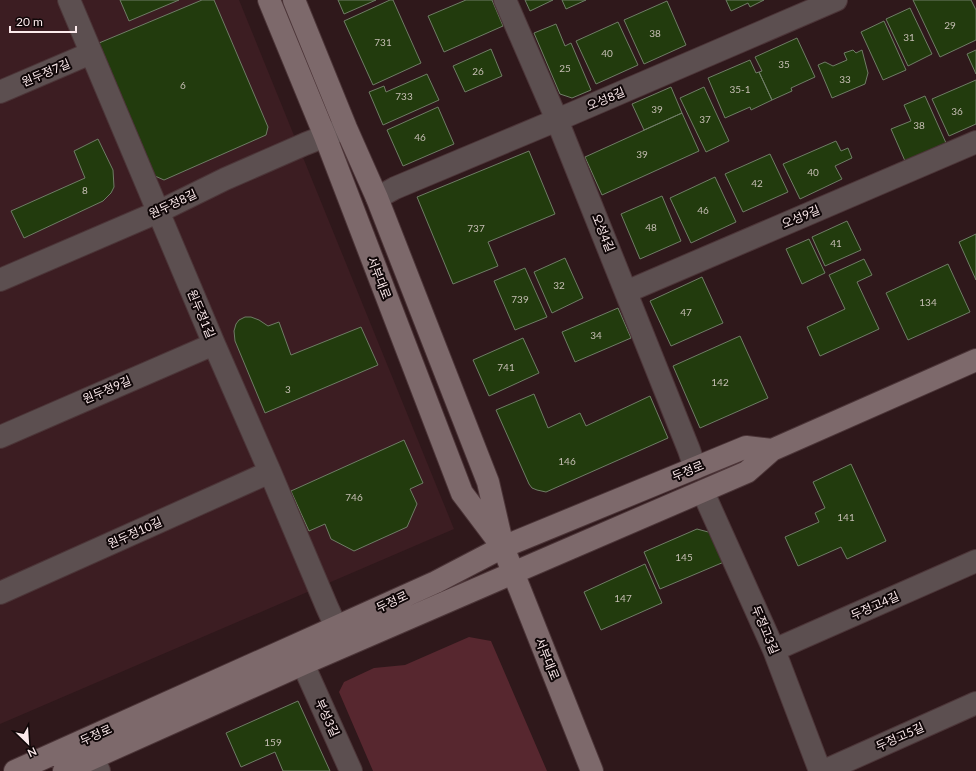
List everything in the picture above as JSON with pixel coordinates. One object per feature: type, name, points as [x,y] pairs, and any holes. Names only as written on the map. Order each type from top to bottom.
[{"type":"street","name":"원두정1길","points":[[69,0],[336,628]]},
{"type":"street","name":"서부대로","points":[[269,0],[325,136],[462,493],[503,548]]},
{"type":"street","name":"서부대로","points":[[294,0],[346,128],[377,198],[488,482],[503,548],[592,771]]},
{"type":"street","name":"오성4길","points":[[505,0],[557,120],[695,468]]},
{"type":"street","name":"오성8길","points":[[377,198],[395,188],[836,0]]},
{"type":"street","name":"원두정7길","points":[[0,92],[91,53]]},
{"type":"street","name":"원두정8길","points":[[0,280],[158,212],[225,179],[346,128]]},
{"type":"street","name":"오성9길","points":[[626,292],[976,142]]},
{"type":"street","name":"원두정9길","points":[[0,437],[214,344]]},
{"type":"street","name":"두정로","points":[[64,771],[96,765],[303,664],[748,472],[772,450],[976,360]]},
{"type":"street","name":"두정로","points":[[15,771],[336,628],[436,582],[503,548],[746,448],[772,450]]},
{"type":"street","name":"원두정10길","points":[[0,593],[270,472]]},
{"type":"street","name":"두정고3길","points":[[703,492],[774,650],[820,771]]},
{"type":"street","name":"두정고4길","points":[[774,650],[976,561]]},
{"type":"street","name":"부성3길","points":[[303,664],[351,771]]},
{"type":"street","name":"두정고5길","points":[[824,771],[976,702]]},
{"type":"shaded area","points":[[0,0],[239,0],[454,529],[0,724]]},
{"type":"shaded area","points":[[469,637],[491,641],[547,771],[373,771],[339,692],[344,682],[374,668],[405,665]]},
{"type":"building","points":[[120,0],[179,0],[129,21]]},
{"type":"building","points":[[202,0],[214,0],[268,127],[266,135],[164,180],[155,176],[99,43]]},
{"type":"building","points":[[338,0],[376,0],[344,14]]},
{"type":"building","points":[[393,0],[421,63],[373,85],[344,21]]},
{"type":"building","points":[[466,0],[492,0],[503,26],[444,52],[428,16]]},
{"type":"building","points":[[525,0],[553,0],[530,11]]},
{"type":"building","points":[[562,0],[586,0],[566,9]]},
{"type":"building","points":[[726,0],[764,0],[750,7],[748,3],[731,11]]},
{"type":"building","points":[[913,0],[971,0],[976,10],[976,40],[940,57]]},
{"type":"building","points":[[667,1],[686,45],[644,64],[624,20]]},
{"type":"building","points":[[910,8],[932,54],[908,66],[886,19]]},
{"type":"building","points":[[884,21],[906,70],[883,80],[861,32]]},
{"type":"building","points":[[618,22],[638,65],[596,84],[576,41]]},
{"type":"building","points":[[556,24],[565,46],[571,43],[591,90],[572,98],[560,94],[534,33]]},
{"type":"building","points":[[797,38],[815,77],[791,88],[792,91],[772,100],[759,72],[762,71],[755,57]]},
{"type":"building","points":[[491,49],[502,76],[465,92],[453,66]]},
{"type":"building","points":[[853,50],[856,53],[862,50],[868,73],[865,84],[832,98],[818,65],[825,62],[833,66],[847,60],[844,53]]},
{"type":"building","points":[[976,50],[976,74],[967,54]]},
{"type":"building","points":[[750,60],[756,73],[759,72],[772,100],[751,110],[750,107],[725,118],[708,78]]},
{"type":"building","points":[[427,74],[439,100],[383,125],[369,92],[384,86],[386,92]]},
{"type":"building","points":[[976,80],[976,124],[949,136],[932,99]]},
{"type":"building","points":[[671,87],[682,113],[644,130],[632,104]]},
{"type":"building","points":[[704,87],[729,141],[706,152],[680,98]]},
{"type":"building","points":[[925,96],[946,143],[905,161],[891,129],[911,121],[904,105]]},
{"type":"building","points":[[438,107],[454,144],[403,166],[387,130]]},
{"type":"building","points":[[682,113],[699,151],[602,195],[585,157]]},
{"type":"building","points":[[98,139],[113,170],[114,187],[111,193],[103,201],[24,238],[11,211],[85,178],[74,151]]},
{"type":"building","points":[[836,141],[841,151],[848,148],[852,158],[835,166],[842,179],[800,199],[783,164]]},
{"type":"building","points":[[529,151],[555,214],[488,242],[498,266],[453,284],[417,197]]},
{"type":"building","points":[[770,154],[788,192],[743,212],[725,174]]},
{"type":"building","points":[[715,177],[736,222],[691,243],[670,198]]},
{"type":"building","points":[[662,196],[681,241],[640,259],[621,214]]},
{"type":"building","points":[[847,221],[861,250],[825,266],[812,237]]},
{"type":"building","points":[[976,234],[976,280],[959,242]]},
{"type":"building","points":[[809,239],[825,273],[802,284],[786,249]]},
{"type":"building","points":[[565,258],[583,298],[552,313],[534,272]]},
{"type":"building","points":[[864,259],[872,275],[857,282],[879,329],[820,356],[807,327],[845,309],[829,275]]},
{"type":"building","points":[[948,264],[970,312],[908,340],[886,293]]},
{"type":"building","points":[[525,268],[547,317],[515,330],[494,281]]},
{"type":"building","points":[[702,277],[723,323],[671,346],[650,301]]},
{"type":"building","points":[[618,308],[631,338],[575,362],[562,332]]},
{"type":"building","points":[[245,317],[251,317],[259,320],[268,326],[279,322],[291,355],[361,327],[378,365],[265,413],[235,341],[234,331],[236,324],[239,320]]},
{"type":"building","points":[[740,336],[768,398],[700,428],[673,366]]},
{"type":"building","points":[[523,338],[539,373],[489,396],[473,360]]},
{"type":"building","points":[[534,394],[548,428],[580,413],[586,426],[650,396],[668,438],[546,492],[537,490],[532,488],[529,484],[496,410]]},
{"type":"building","points":[[404,440],[423,483],[410,489],[417,504],[407,527],[354,551],[331,539],[325,524],[309,531],[291,491]]},
{"type":"building","points":[[851,464],[886,541],[847,559],[841,547],[798,566],[785,537],[819,522],[815,513],[825,508],[813,482]]},
{"type":"building","points":[[697,529],[712,533],[724,562],[660,589],[644,552]]},
{"type":"building","points":[[645,564],[662,603],[601,630],[584,592]]},
{"type":"building","points":[[298,701],[330,771],[283,771],[275,752],[241,767],[226,733]]}]
